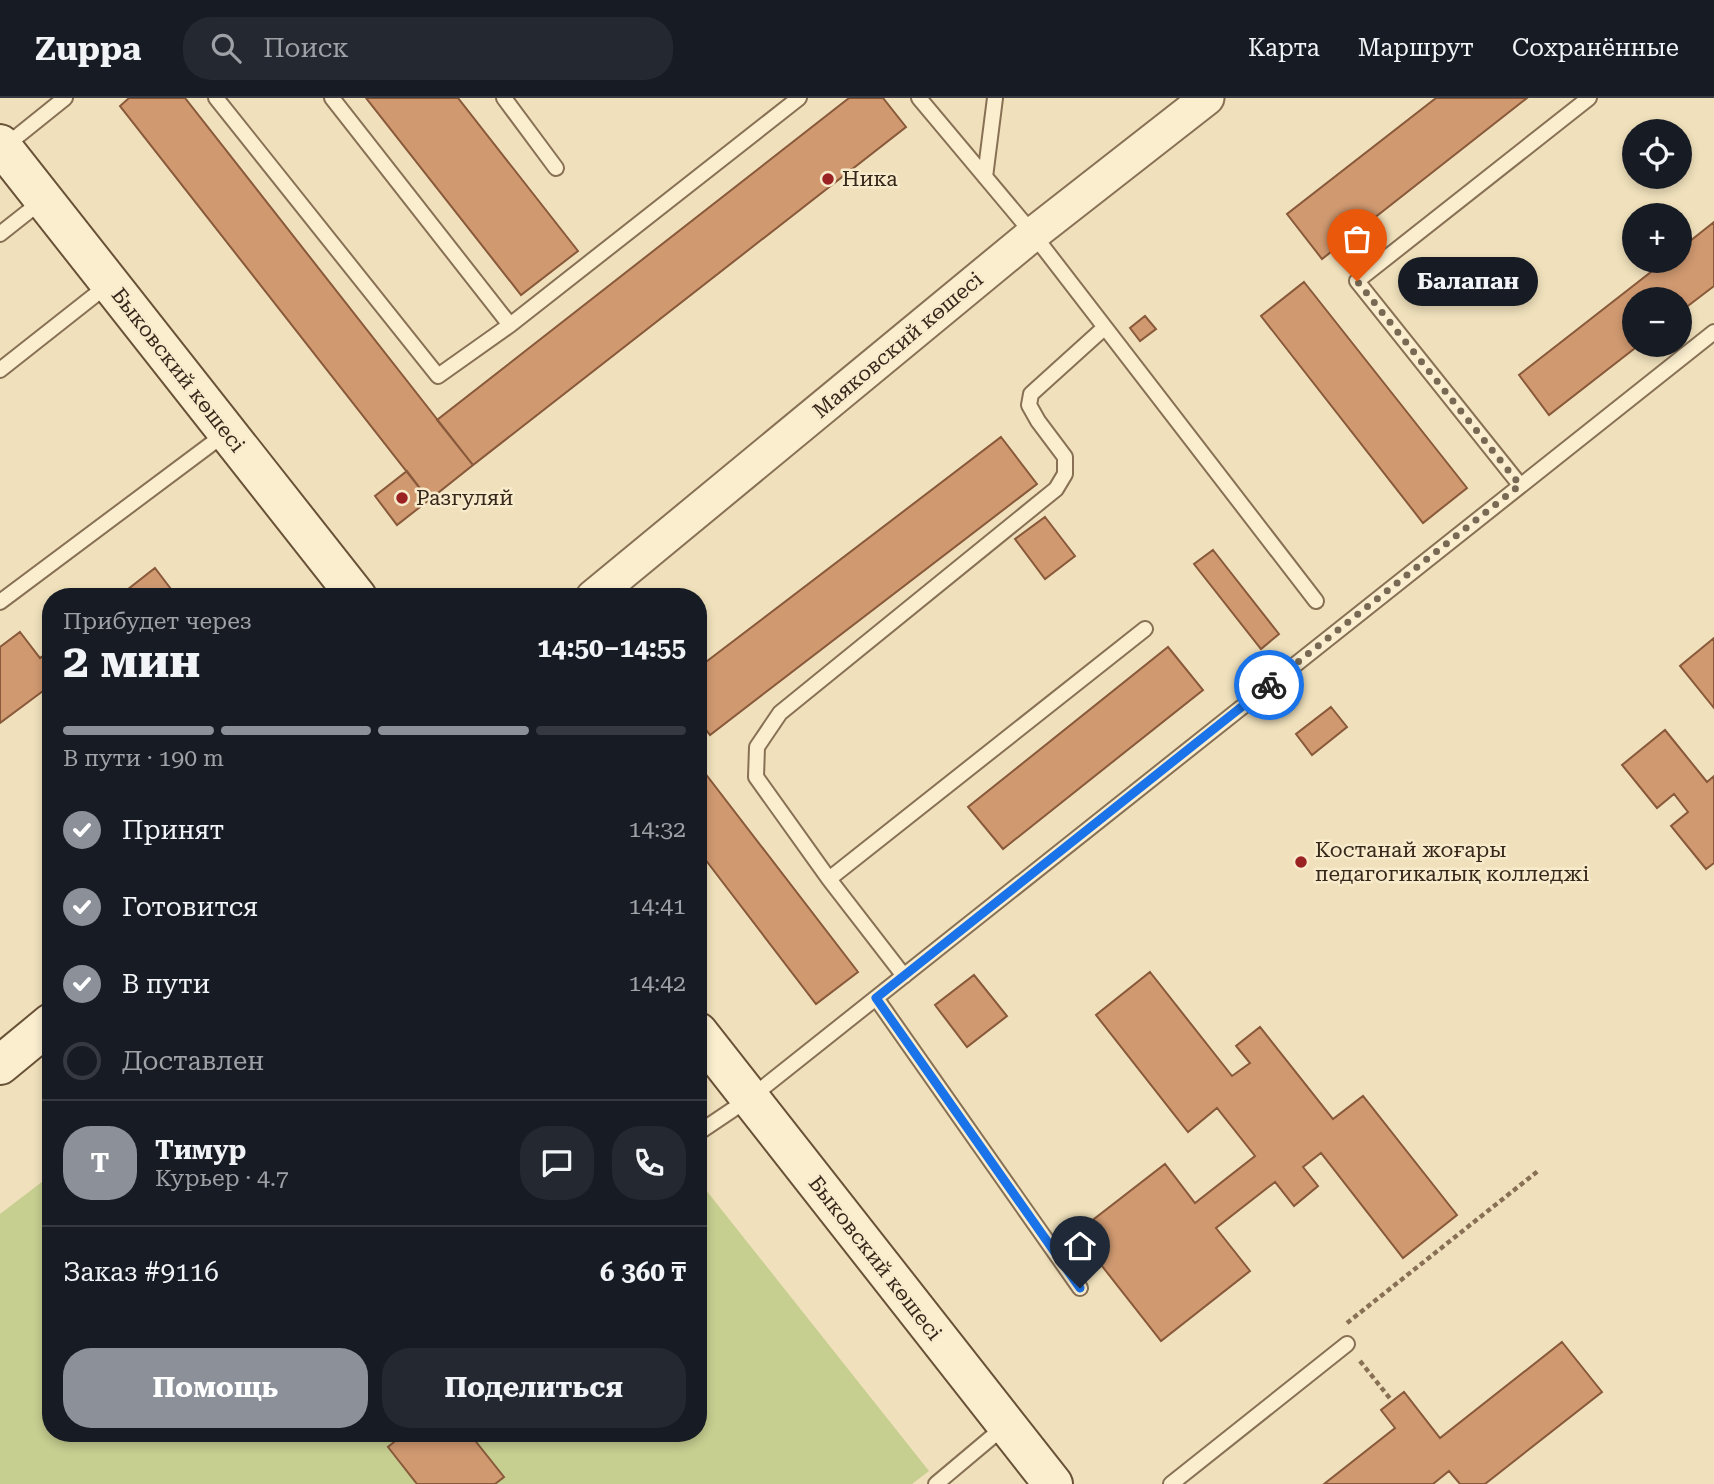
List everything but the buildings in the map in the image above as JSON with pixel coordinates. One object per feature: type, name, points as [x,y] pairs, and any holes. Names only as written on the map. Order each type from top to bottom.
[{"type":"main road","name":"Быковский көшесі","points":[[2,146],[350,588]]},
{"type":"main road","points":[[0,1065],[42,1030]]},
{"type":"main road","name":"Быковский көшесі","points":[[707,1043],[1053,1484]]},
{"type":"street","name":"Маяковский көшесі","points":[[604,588],[1032,234],[1207,98]]},
{"type":"lane","points":[[2,146],[65,98]]},
{"type":"lane","points":[[216,98],[438,376],[510,326],[799,98]]},
{"type":"lane","points":[[332,98],[510,326]]},
{"type":"lane","points":[[504,98],[556,168]]},
{"type":"lane","points":[[919,98],[1032,234],[1316,601]]},
{"type":"lane","points":[[985,177],[995,98]]},
{"type":"lane","points":[[1520,485],[1357,281],[1589,98]]},
{"type":"lane","points":[[0,234],[44,199]]},
{"type":"lane","points":[[0,370],[110,283]]},
{"type":"lane","points":[[904,976],[829,879],[755,776],[757,747],[780,713],[1056,489],[1065,474],[1065,457],[1029,405],[1031,394],[1104,328]]},
{"type":"lane","points":[[707,1127],[750,1098],[1714,332]]},
{"type":"lane","points":[[0,603],[227,432]]},
{"type":"lane","points":[[829,879],[1145,629]]},
{"type":"lane","points":[[876,998],[1080,1288]]},
{"type":"lane","points":[[1171,1484],[1347,1344]]},
{"type":"lane","points":[[936,1484],[1006,1425]]},
{"type":"path","points":[[1392,1401],[1336,1331],[1538,1171]]},
{"type":"green space","points":[[42,1182],[42,1442],[707,1442],[707,1191],[929,1471],[912,1484],[0,1484],[0,1214]]},
{"type":"way so far","points":[[1269,685],[1520,485],[1357,281]]},
{"type":"place","name":"Ника","points":[[828,179]]},
{"type":"place","name":"Балапан","points":[[1357,281]]},
{"type":"place","name":"Разгуляй","points":[[402,498]]},
{"type":"place","name":"Костанай жоғары педагогикалық колледжі","points":[[1301,862]]},
{"type":"route","points":[[1080,1288],[876,998],[1269,685]]}]
